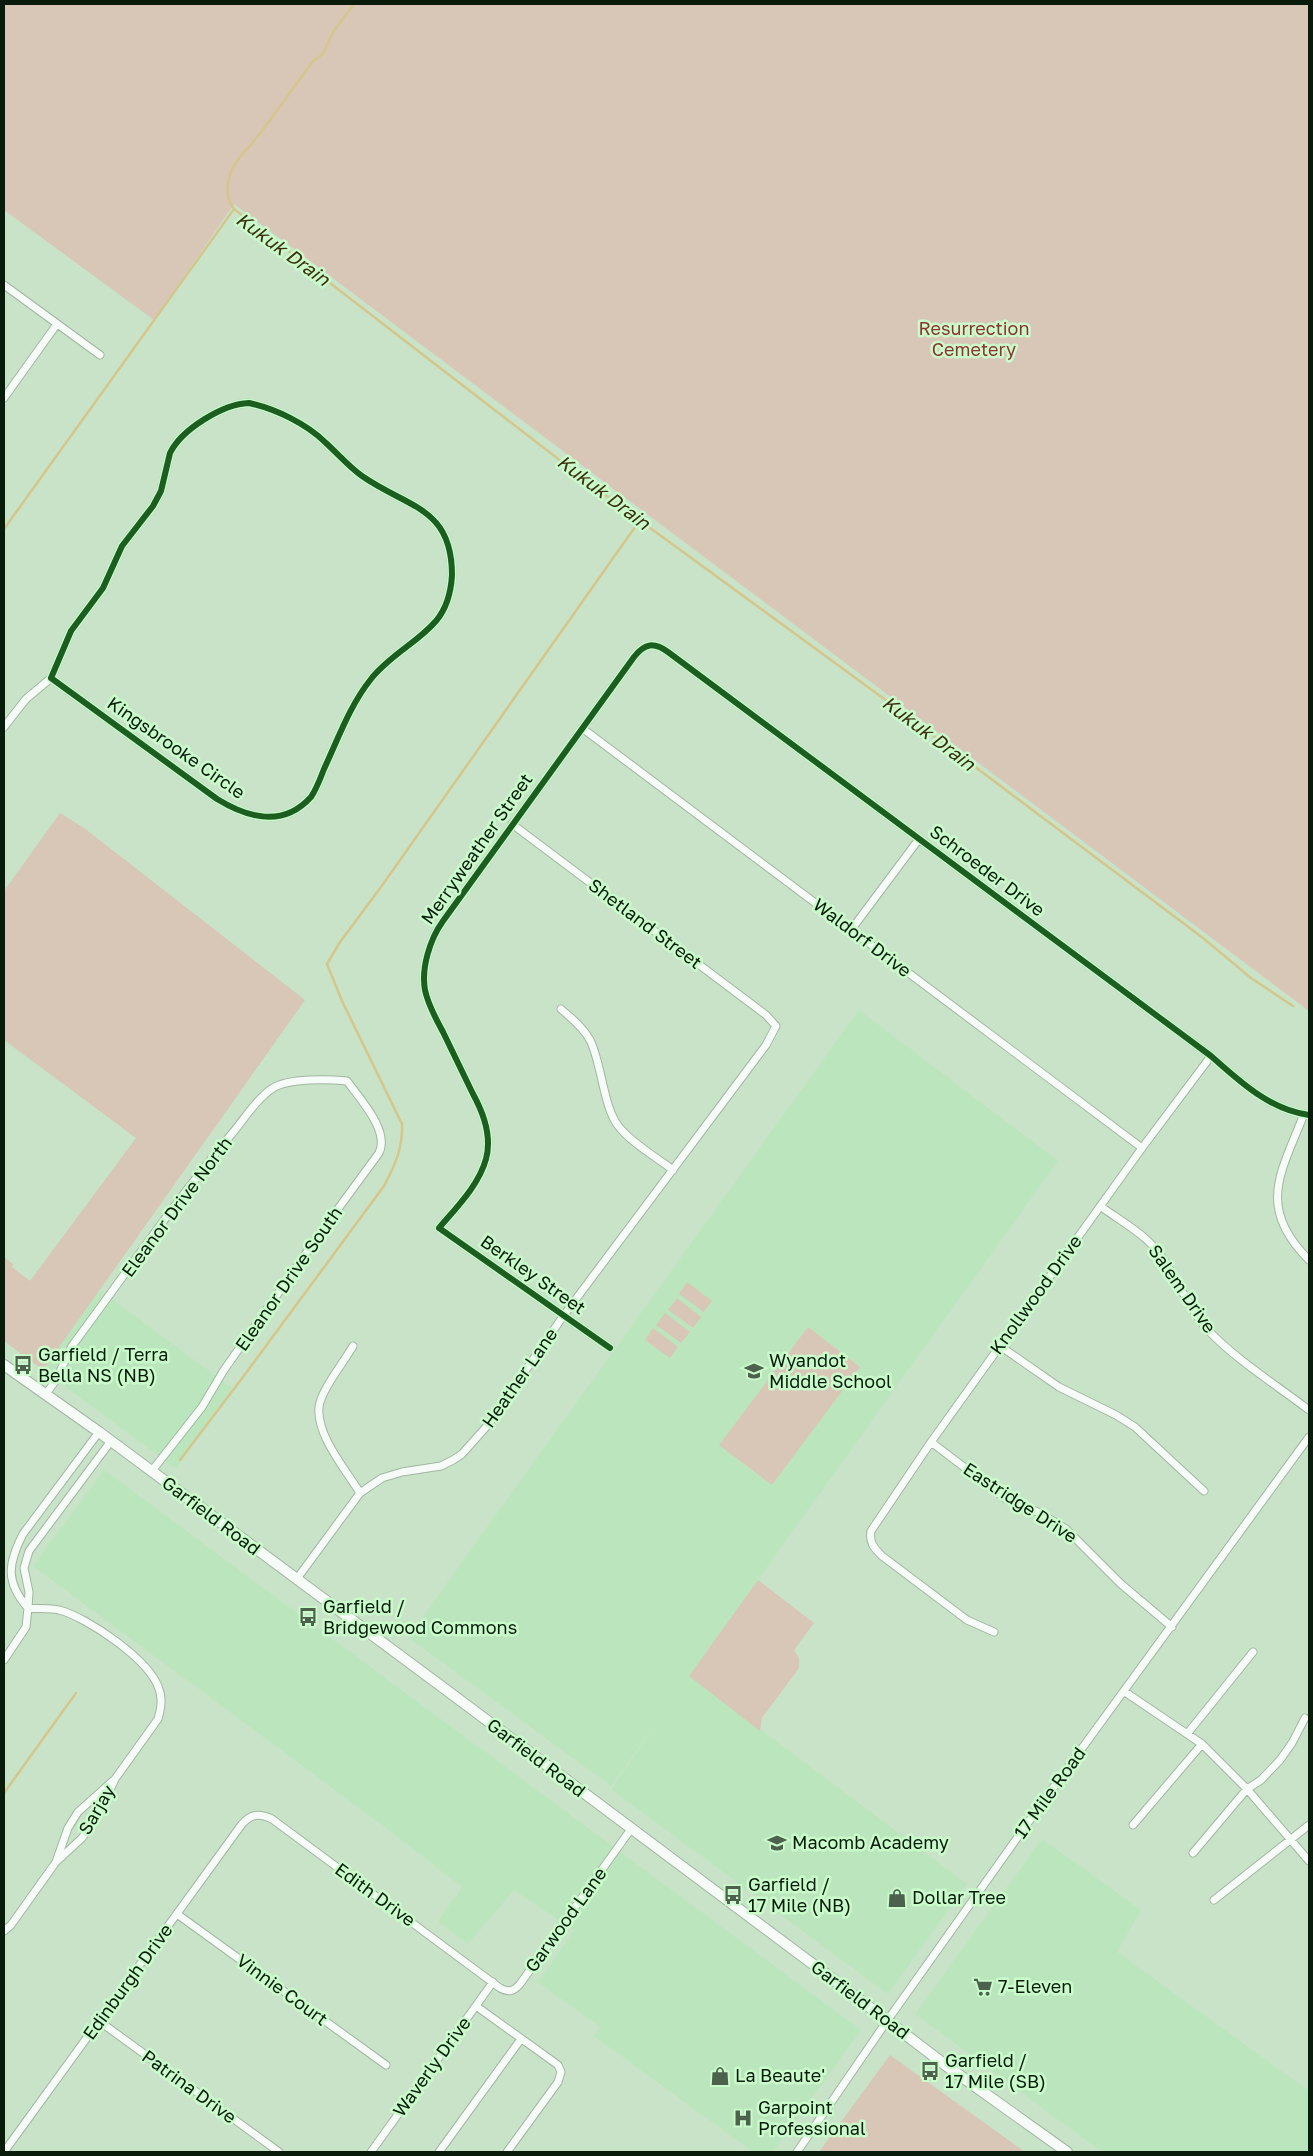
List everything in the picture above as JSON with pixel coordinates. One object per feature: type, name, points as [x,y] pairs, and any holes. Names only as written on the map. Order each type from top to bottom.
[{"type":"main road","name":"Garfield Road","points":[[4,1364],[99,1432],[1005,2110],[1068,2152]]},
{"type":"street","points":[[4,285],[100,355]]},
{"type":"street","points":[[4,398],[57,324]]},
{"type":"street","name":"Kingsbrooke Circle","points":[[241,404],[256,405],[305,427],[325,442],[360,475],[430,515],[442,529],[447,539],[452,569],[452,584],[449,599],[442,612],[436,621],[391,658],[370,680],[352,709],[314,792],[304,806],[293,811],[277,816],[262,816],[242,812],[227,805],[136,742],[51,678],[71,631],[104,588],[122,546],[162,492],[173,447],[217,412],[232,406],[241,404]]},
{"type":"street","name":"Merryweather Street","points":[[439,1228],[458,1206],[482,1171],[489,1145],[485,1122],[477,1100],[432,1010],[425,989],[425,971],[434,935],[634,656],[650,644]]},
{"type":"street","name":"Schroeder Drive","points":[[650,644],[656,644],[668,652],[1211,1056],[1241,1083],[1271,1102],[1307,1114]]},
{"type":"street","points":[[4,728],[26,699],[51,678]]},
{"type":"street","name":"Waldorf Drive","points":[[582,728],[1142,1148]]},
{"type":"street","name":"Shetland Street","points":[[512,824],[766,1015],[776,1026]]},
{"type":"street","points":[[851,930],[919,839]]},
{"type":"street","points":[[561,1009],[589,1038],[596,1055],[612,1113],[618,1126],[673,1170]]},
{"type":"street","name":"Heather Lane","points":[[296,1580],[360,1494],[382,1478],[402,1472],[441,1466],[462,1454],[487,1426],[564,1315],[766,1045],[776,1026]]},
{"type":"street","name":"Knollwood Drive","points":[[994,1632],[967,1620],[882,1556],[871,1545],[870,1539],[874,1525],[930,1442],[1142,1148],[1211,1056]]},
{"type":"street","name":"Eleanor Drive North","points":[[46,1394],[56,1380],[72,1346],[214,1156],[262,1098],[281,1084],[330,1079],[348,1081]]},
{"type":"street","name":"Eleanor Drive South","points":[[151,1472],[202,1407],[224,1370],[258,1321],[379,1153],[382,1147],[381,1133],[376,1122],[348,1081]]},
{"type":"street","points":[[1307,1114],[1282,1166],[1278,1184],[1278,1203],[1282,1223],[1289,1237],[1293,1244],[1309,1260]]},
{"type":"street","name":"Salem Drive","points":[[1100,1206],[1147,1240],[1168,1267],[1198,1317],[1213,1334],[1242,1360],[1309,1410]]},
{"type":"street","name":"Berkley Street","points":[[439,1228],[610,1348]]},
{"type":"street","points":[[353,1346],[329,1383],[319,1406],[323,1433],[360,1494]]},
{"type":"street","points":[[1000,1346],[1059,1388],[1116,1415],[1135,1427],[1204,1491]]},
{"type":"street","points":[[28,1608],[16,1595],[11,1572],[14,1551],[23,1534],[99,1432]]},
{"type":"street","name":"17 Mile Road","points":[[797,2152],[887,2021],[1037,1810],[1125,1692],[1309,1437]]},
{"type":"street","points":[[4,1660],[26,1628],[29,1592],[24,1568],[29,1551],[111,1441]]},
{"type":"street","name":"Eastridge Drive","points":[[930,1442],[1006,1499],[1040,1513],[1066,1529],[1121,1584],[1172,1627]]},
{"type":"street","points":[[45,1505],[56,1514]]},
{"type":"street","name":"Sarjay","points":[[4,1931],[11,1925],[56,1862],[82,1838],[100,1812],[115,1779],[158,1719],[161,1707],[161,1694],[150,1672],[104,1633],[74,1616],[58,1610],[28,1608]]},
{"type":"street","points":[[1187,1734],[1253,1652]]},
{"type":"street","points":[[1125,1692],[1202,1744],[1247,1789],[1309,1861]]},
{"type":"street","points":[[1193,1853],[1247,1789],[1261,1780],[1280,1760],[1292,1744],[1305,1718]]},
{"type":"street","points":[[1133,1825],[1202,1744]]},
{"type":"street","name":"Sarjay","points":[[56,1862],[72,1820],[86,1803],[115,1779]]},
{"type":"street","name":"Edinburgh Drive","points":[[4,2152],[242,1824],[254,1815]]},
{"type":"street","name":"Edith Drive","points":[[254,1815],[262,1815],[272,1819],[493,1982]]},
{"type":"street","points":[[1214,1900],[1309,1825]]},
{"type":"street","name":"Garwood Lane","points":[[493,1982],[504,1991],[515,1990],[631,1829]]},
{"type":"street","name":"Vinnie Court","points":[[177,1914],[386,2065]]},
{"type":"street","name":"Waverly Drive","points":[[371,2152],[493,1982]]},
{"type":"street","points":[[476,2006],[558,2065],[561,2072],[558,2082],[507,2152]]},
{"type":"street","name":"Patrina Drive","points":[[99,2021],[279,2152]]},
{"type":"street","points":[[439,2152],[521,2039]]},
{"type":"shaded area","name":"Wyandot Middle School","points":[[859,1010],[1058,1161],[689,1676],[967,1884],[888,1994],[611,1789],[666,1710],[611,1786],[408,1637]]},
{"type":"shaded area","points":[[100,1290],[232,1388],[176,1469],[43,1370]]},
{"type":"shaded area","points":[[104,1470],[861,2030],[773,2152],[753,2152],[594,2036],[600,2027],[538,1982],[574,1930],[514,1890],[468,1944],[438,1921],[462,1887],[393,1833],[33,1566]]},
{"type":"shaded area","points":[[1042,1839],[1141,1910],[1117,1952],[1309,2091],[1309,2152],[1102,2152],[915,2014]]},
{"type":"green space","name":"Resurrection Cemetery","points":[[4,4],[1309,4],[1309,1011],[234,204],[154,320],[4,210]]},
{"type":"green space","points":[[60,813],[84,828],[305,1000],[43,1370],[4,1341],[4,1257],[13,1264],[12,1267],[30,1281],[136,1138],[4,1040],[4,891]]},
{"type":"green space","points":[[687,1282],[712,1301],[704,1312],[679,1294]]},
{"type":"green space","points":[[677,1298],[701,1317],[693,1328],[668,1310]]},
{"type":"green space","points":[[665,1313],[690,1332],[681,1343],[656,1325]]},
{"type":"green space","points":[[808,1327],[860,1367],[772,1485],[719,1445]]},
{"type":"green space","points":[[653,1328],[678,1347],[670,1358],[645,1340]]},
{"type":"green space","points":[[758,1580],[814,1623],[794,1650],[799,1658],[799,1668],[762,1718],[760,1731],[689,1676]]},
{"type":"green space","points":[[890,2055],[1025,2152],[819,2152]]},
{"type":"waterway","name":"Kukuk Drain","points":[[354,4],[333,32],[323,54],[313,61],[234,166],[227,190],[229,200],[234,209],[601,492],[898,709],[1203,938],[1251,978],[1293,1006]]},
{"type":"waterway","name":"Kukuk Drain","points":[[4,529],[234,209]]},
{"type":"waterway","points":[[180,1460],[384,1186],[398,1156],[402,1124],[342,1001],[327,964],[340,942],[381,887],[640,520]]},
{"type":"waterway","points":[[4,1793],[76,1693]]},
{"type":"cycle path","points":[[249,403],[280,413],[310,430],[362,476],[411,503],[436,522],[444,535],[450,553],[452,575],[448,600],[436,621],[421,636],[378,671],[357,700],[311,797],[300,807],[289,813],[265,817],[241,811],[217,799],[51,678],[71,631],[103,588],[122,546],[153,506],[161,491],[170,453],[176,444],[204,419],[227,408],[249,403]]},
{"type":"cycle path","points":[[610,1348],[439,1228],[473,1187],[483,1169],[488,1151],[488,1142],[481,1110],[432,1012],[425,990],[424,972],[428,954],[438,928],[634,657],[646,647],[654,645],[668,652],[1211,1056],[1256,1093],[1281,1107],[1309,1115]]},
{"type":"place","name":"Garfield / Terra Bella NS (NB)","points":[[23,1365]]},
{"type":"place","name":"Wyandot Middle School","points":[[754,1371]]},
{"type":"place","name":"Garfield / Bridgewood Commons","points":[[308,1617]]},
{"type":"place","name":"Macomb Academy","points":[[777,1843]]},
{"type":"place","name":"Garfield / 17 Mile (NB)","points":[[733,1895]]},
{"type":"place","name":"Dollar Tree","points":[[897,1898]]},
{"type":"place","name":"7-Eleven","points":[[983,1987]]},
{"type":"place","name":"Garfield / 17 Mile (SB)","points":[[930,2071]]},
{"type":"place","name":"La Beaute'","points":[[720,2076]]},
{"type":"place","name":"Garpoint Professional","points":[[743,2118]]}]
